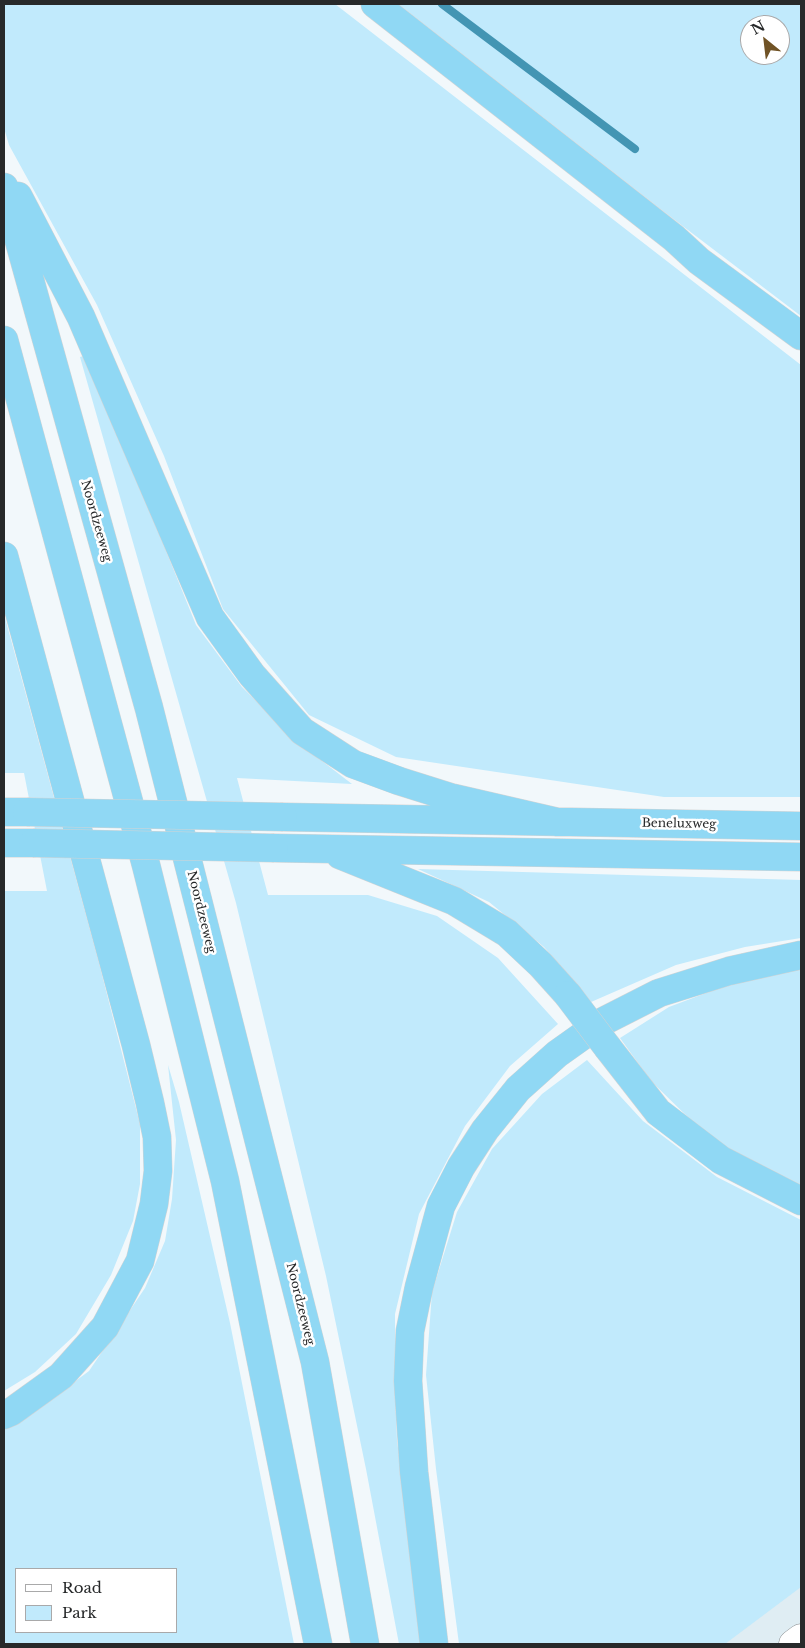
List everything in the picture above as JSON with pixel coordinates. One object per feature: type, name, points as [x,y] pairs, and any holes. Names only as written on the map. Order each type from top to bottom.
[{"type":"highway","points":[[375,4],[674,238],[699,262],[801,336]]},
{"type":"highway","points":[[4,169],[81,317],[210,617],[252,676],[302,731],[353,764],[453,798],[557,822]]},
{"type":"highway","name":"Noordzeeweg","points":[[4,187],[148,708],[315,1362],[365,1644]]},
{"type":"highway","points":[[4,340],[155,900],[225,1181],[318,1644]]},
{"type":"highway","points":[[4,556],[136,1045],[157,1137],[158,1171],[154,1204],[140,1261],[105,1327],[60,1376],[11,1412],[4,1415]]},
{"type":"highway","points":[[16,812],[557,822]]},
{"type":"highway","name":"Beneluxweg","points":[[557,822],[801,826]]},
{"type":"highway","points":[[4,843],[801,857]]},
{"type":"highway","points":[[327,850],[454,902],[506,932],[541,965],[568,995],[658,1112],[722,1160],[801,1201]]},
{"type":"highway","points":[[434,1644],[414,1472],[408,1380],[410,1331],[419,1287],[441,1206],[461,1167],[485,1130],[518,1089],[557,1054],[602,1022],[659,993],[729,971],[801,955]]},
{"type":"street","points":[[793,1644],[801,1638]]},
{"type":"shaded area","points":[[801,1584],[801,1644],[713,1644]]},
{"type":"green space","points":[[4,4],[335,4],[801,365],[801,797],[664,797],[396,757],[309,715],[223,609],[164,456],[97,305],[9,145],[4,128]]},
{"type":"green space","points":[[398,4],[801,4],[801,316],[659,208]]},
{"type":"green space","points":[[87,355],[196,625],[242,687],[300,744],[352,784],[237,778],[268,895],[368,895],[437,916],[498,958],[558,1024],[510,1066],[465,1126],[419,1214],[395,1314],[397,1440],[422,1644],[399,1644],[366,1469],[326,1276],[236,903],[80,357]]},
{"type":"green space","points":[[4,614],[98,959],[140,1124],[140,1184],[133,1221],[111,1275],[76,1334],[35,1372],[4,1391],[4,891],[47,891],[24,773],[4,773]]},
{"type":"green space","points":[[418,869],[801,880],[801,938],[745,947],[676,965],[591,1002],[544,947],[489,902]]},
{"type":"green space","points":[[801,968],[801,1190],[756,1171],[700,1129],[651,1081],[620,1038],[669,1007],[735,982]]},
{"type":"green space","points":[[587,1060],[643,1121],[717,1177],[801,1220],[801,1587],[725,1644],[459,1644],[436,1469],[426,1375],[432,1292],[457,1212],[492,1149],[542,1094]]},
{"type":"green space","points":[[168,1065],[179,1102],[230,1323],[294,1644],[4,1644],[4,1428],[38,1409],[89,1371],[145,1288],[165,1241],[172,1199],[176,1140]]},
{"type":"waterway","points":[[442,4],[635,149]]}]
